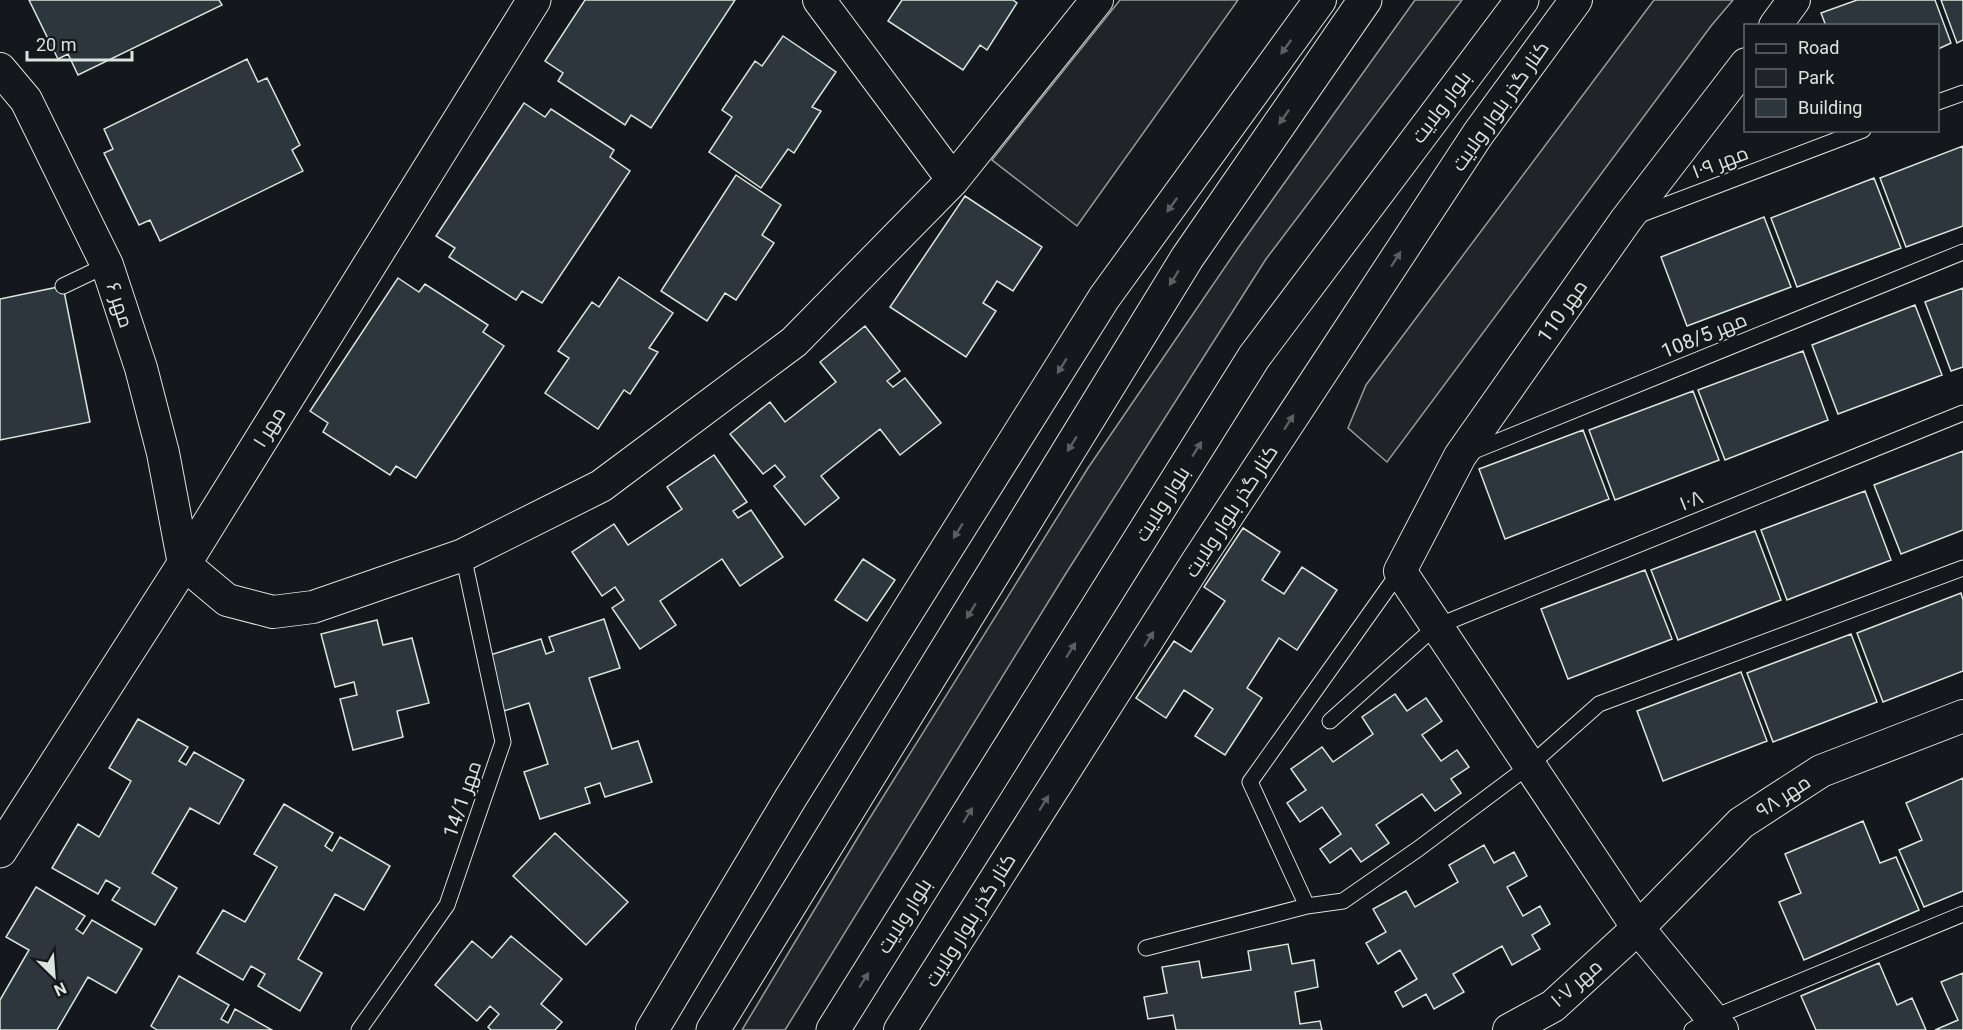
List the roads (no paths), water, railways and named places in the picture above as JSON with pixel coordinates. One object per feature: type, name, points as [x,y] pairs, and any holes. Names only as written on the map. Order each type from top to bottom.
[{"type":"main road","name":"مهر ۱","points":[[0,851],[184,564],[534,0]]},
{"type":"main road","points":[[713,1030],[1187,258],[1365,0]]},
{"type":"main road","name":"بلوار ولایت","points":[[833,1030],[1254,357],[1522,0]]},
{"type":"street","points":[[819,0],[953,180]]},
{"type":"street","points":[[184,564],[226,600],[273,612],[313,607],[463,555],[601,486],[794,342],[953,180],[1097,0]]},
{"type":"street","points":[[652,1030],[790,799],[1104,298],[1320,0]]},
{"type":"street","name":"کنار گذر بلوار ولایت","points":[[900,1030],[1230,512],[1478,134],[1576,0]]},
{"type":"street","points":[[1776,24],[1794,0]]},
{"type":"street","name":"مهر 110","points":[[1400,571],[1460,456],[1626,220],[1744,67]]},
{"type":"street","name":"مهر ۶","points":[[0,69],[26,100],[107,265],[141,368],[163,453],[184,564]]},
{"type":"street","points":[[1400,571],[1435,627],[1638,928],[1709,1026]]},
{"type":"street","name":"مهر ۹۸","points":[[1638,928],[1742,823],[1821,771],[1963,716]]},
{"type":"street","name":"مهر ۱۰۷","points":[[1509,1030],[1553,1006],[1638,928]]},
{"type":"lane","points":[[1939,102],[1963,93]]},
{"type":"lane","name":"مهر ۱۰۹","points":[[1626,220],[1858,132]]},
{"type":"lane","name":"مهر 108/5","points":[[1460,456],[1963,252]]},
{"type":"lane","points":[[63,286],[107,265]]},
{"type":"lane","name":"۱۰۸","points":[[1330,721],[1435,627],[1963,413]]},
{"type":"lane","name":"مهر 14/1","points":[[359,1030],[447,905],[503,742],[463,555]]},
{"type":"lane","points":[[1146,948],[1307,906],[1343,901],[1418,849],[1529,766],[1599,704],[1963,568]]},
{"type":"lane","points":[[1307,906],[1250,782],[1400,571]]},
{"type":"lane","points":[[1709,1026],[1963,914]]}]
